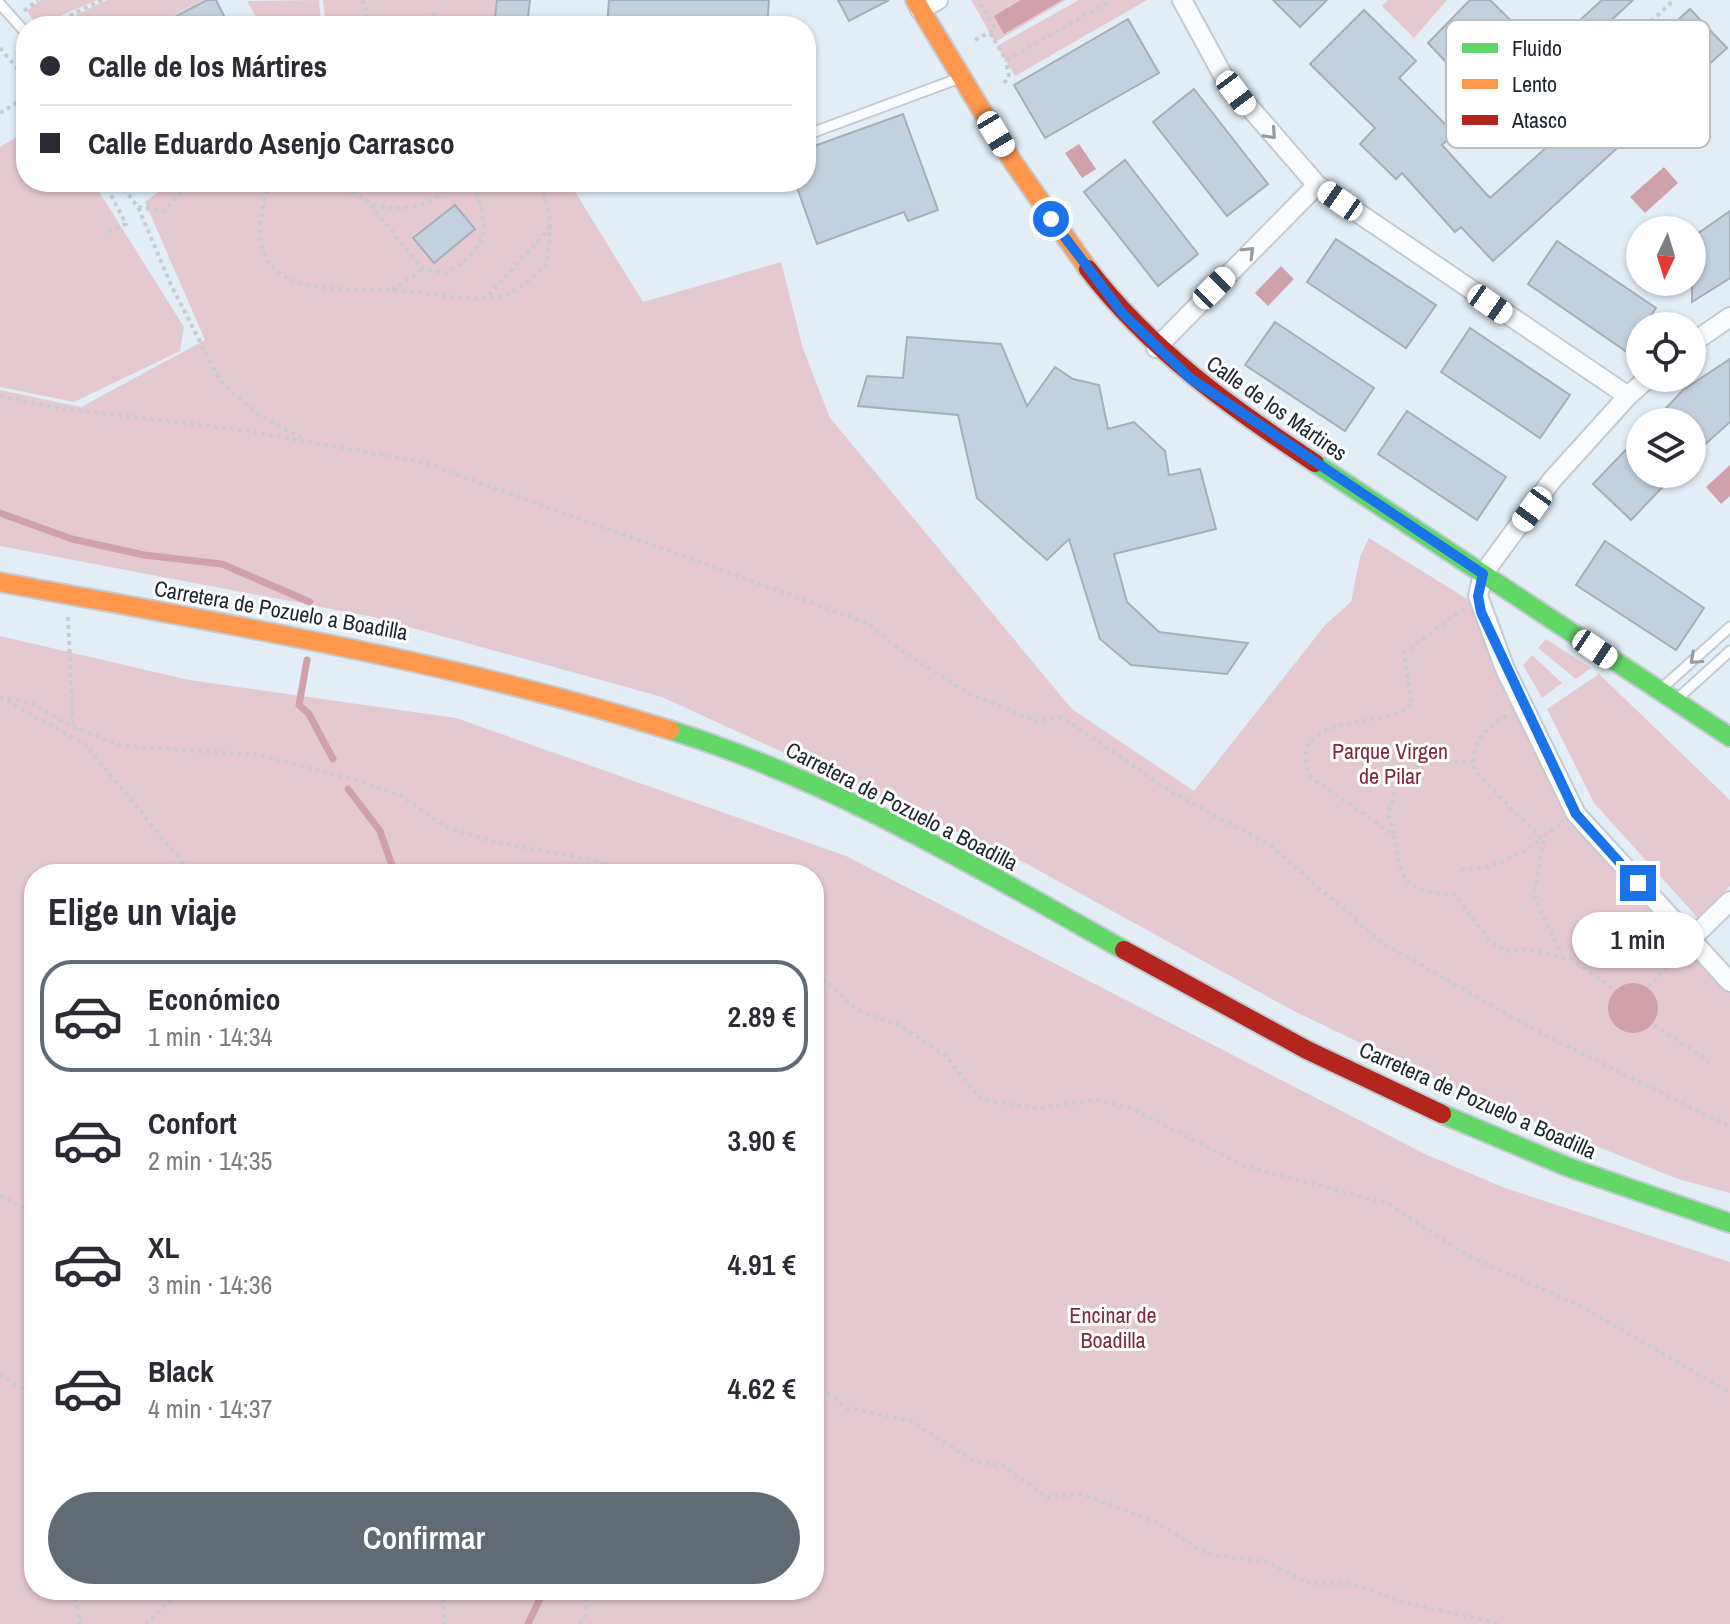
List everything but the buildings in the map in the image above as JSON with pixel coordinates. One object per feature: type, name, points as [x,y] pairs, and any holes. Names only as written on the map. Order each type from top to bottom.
[{"type":"main road","name":"Calle de los Mártires","points":[[918,5],[1027,185],[1084,267],[1156,348],[1228,406],[1730,737]]},
{"type":"main road","name":"Carretera de Pozuelo a Boadilla","points":[[0,582],[359,647],[519,682],[677,730],[801,781],[934,846],[1305,1049],[1457,1122],[1573,1170],[1730,1223]]},
{"type":"street","points":[[918,5],[938,0]]},
{"type":"street","points":[[1182,0],[1225,79],[1317,185],[1628,396]]},
{"type":"street","points":[[1156,348],[1317,185]]},
{"type":"street","points":[[1706,333],[1730,317]]},
{"type":"street","points":[[1632,392],[1552,480],[1483,574],[1478,596],[1481,612],[1576,814],[1730,982]]},
{"type":"street","points":[[1691,940],[1730,901]]},
{"type":"lane","points":[[0,4],[16,22]]},
{"type":"lane","points":[[816,131],[961,78]]},
{"type":"lane","points":[[1667,696],[1730,627]]},
{"type":"lane","points":[[1667,696],[1730,651]]},
{"type":"path","points":[[69,16],[102,0]]},
{"type":"path","points":[[362,0],[368,14]]},
{"type":"path","points":[[975,40],[995,29],[978,0]]},
{"type":"path","points":[[1006,60],[1112,0]]},
{"type":"path","points":[[1652,20],[1674,0]]},
{"type":"path","points":[[983,8],[989,4]]},
{"type":"path","points":[[990,33],[1006,60],[1009,77],[1004,83]]},
{"type":"path","points":[[0,48],[16,67]]},
{"type":"path","points":[[108,232],[126,224],[111,192]]},
{"type":"path","points":[[127,192],[138,207],[172,287],[220,381],[258,414],[303,439]]},
{"type":"path","points":[[138,207],[164,211],[182,192]]},
{"type":"path","points":[[268,192],[261,219],[263,252],[275,270],[304,287],[488,297],[510,293],[545,267],[552,225],[542,192]]},
{"type":"path","points":[[355,192],[377,206],[429,203],[441,192]]},
{"type":"path","points":[[365,199],[423,269],[447,273],[473,255],[484,234],[482,207],[477,192]]},
{"type":"path","points":[[488,297],[552,225]]},
{"type":"path","points":[[390,292],[423,269]]},
{"type":"path","points":[[0,396],[51,407],[303,439],[423,462],[865,622],[896,647],[970,694],[1036,721],[1062,717],[1173,793],[1270,845],[1381,942],[1531,1028],[1730,1127]]},
{"type":"path","points":[[67,595],[73,727]]},
{"type":"path","points":[[1394,835],[1311,777],[1305,765],[1309,744],[1321,733],[1340,724],[1390,716],[1412,705],[1404,653],[1472,602]]},
{"type":"path","points":[[1,698],[30,702],[73,727],[123,746],[259,755],[358,781],[402,796],[445,827],[491,841],[603,864]]},
{"type":"path","points":[[1,698],[86,745],[184,864]]},
{"type":"path","points":[[1513,713],[1490,726],[1479,737],[1473,763],[1484,781],[1543,837]]},
{"type":"path","points":[[1473,763],[1434,759],[1402,771],[1388,814],[1401,876],[1411,887],[1455,895],[1489,940],[1507,951],[1526,949],[1571,959],[1587,967],[1614,989]]},
{"type":"path","points":[[1461,869],[1480,870],[1522,854],[1567,819]]},
{"type":"path","points":[[1543,837],[1534,896],[1561,954]]},
{"type":"path","points":[[1648,987],[1691,940]]},
{"type":"path","points":[[824,980],[858,1010],[899,1025],[945,1055],[982,1100],[1037,1108],[1097,1100],[1133,1109],[1242,1165],[1389,1204],[1468,1256],[1585,1308],[1730,1393]]},
{"type":"path","points":[[1654,1025],[1710,1062]]},
{"type":"path","points":[[0,1196],[24,1208]]},
{"type":"path","points":[[0,1374],[24,1390]]},
{"type":"path","points":[[824,1391],[847,1408],[911,1421],[974,1461],[1004,1466],[1047,1497],[1082,1494],[1159,1524],[1207,1554],[1267,1562],[1309,1583],[1354,1584],[1399,1601],[1500,1624]]},
{"type":"path","points":[[76,1600],[80,1624]]},
{"type":"path","points":[[145,1624],[172,1600]]},
{"type":"path","points":[[443,1600],[445,1624]]},
{"type":"path","points":[[580,1624],[586,1614],[587,1600]]},
{"type":"green space","points":[[41,0],[97,0],[60,16],[30,16],[27,11]]},
{"type":"green space","points":[[107,0],[204,0],[172,16],[76,15]]},
{"type":"green space","points":[[319,0],[320,16],[255,16],[247,1]]},
{"type":"green space","points":[[323,0],[497,0],[495,16],[325,16]]},
{"type":"green space","points":[[971,0],[1066,0],[995,42]]},
{"type":"green space","points":[[1079,0],[1147,0],[1015,76],[997,46]]},
{"type":"green space","points":[[1388,0],[1447,0],[1414,38],[1382,6]]},
{"type":"green space","points":[[16,137],[16,192],[99,192],[184,327],[180,351],[74,402],[0,387],[0,147]]},
{"type":"green space","name":"Parque Virgen de Pilar","points":[[158,192],[575,192],[643,302],[781,262],[803,349],[830,418],[1072,709],[1194,791],[1326,624],[1351,602],[1360,557],[1369,538],[1472,602],[1569,816],[1730,993],[1730,1193],[1678,1179],[1462,1092],[1292,1010],[1027,864],[662,697],[373,617],[0,546],[0,390],[81,407],[205,340],[145,202]]},
{"type":"green space","name":"Encinar de Boadilla","points":[[0,636],[189,680],[456,718],[846,856],[1427,1155],[1505,1188],[1730,1262],[1730,1624],[0,1624]]},
{"type":"green space","points":[[1546,639],[1591,668],[1576,679],[1538,648]]},
{"type":"green space","points":[[1532,655],[1562,683],[1542,698],[1523,665]]},
{"type":"green space","points":[[1599,674],[1730,800],[1730,886],[1698,918],[1594,803],[1547,709]]},
{"type":"shaded area","points":[[1021,0],[1062,0],[1004,34],[994,16]]},
{"type":"shaded area","points":[[1079,144],[1096,169],[1082,178],[1065,153]]},
{"type":"shaded area","points":[[1664,167],[1678,183],[1645,213],[1630,197]]},
{"type":"shaded area","points":[[1281,266],[1294,279],[1268,306],[1255,293]]},
{"type":"shaded area","points":[[1730,465],[1730,496],[1721,504],[1706,487]]},
{"type":"shaded area","points":[[1633,983],[1651,990],[1658,1008],[1651,1026],[1633,1033],[1615,1026],[1608,1008],[1615,990]]},
{"type":"waterway","points":[[0,513],[72,539],[144,555],[222,564],[310,602]]},
{"type":"waterway","points":[[307,660],[299,705],[309,714],[333,759]]},
{"type":"waterway","points":[[348,789],[380,831],[392,864]]},
{"type":"waterway","points":[[528,1624],[539,1600]]},
{"type":"traffic: fast","points":[[1315,463],[1730,737]]},
{"type":"traffic: fast","points":[[670,730],[730,750],[846,800],[959,858],[1124,950]]},
{"type":"traffic: fast","points":[[1442,1114],[1568,1167],[1730,1223]]},
{"type":"traffic: slow","points":[[915,0],[1013,162],[1088,269]]},
{"type":"traffic: slow","points":[[0,582],[254,629],[421,664],[670,730]]},
{"type":"traffic: jam","points":[[1088,269],[1138,326],[1193,375],[1315,463]]},
{"type":"traffic: jam","points":[[1124,950],[1307,1050],[1442,1114]]},
{"type":"route","points":[[1051,219],[1084,267],[1123,314],[1190,378],[1483,574],[1478,588],[1481,612],[1505,669],[1576,814],[1638,883]]}]
